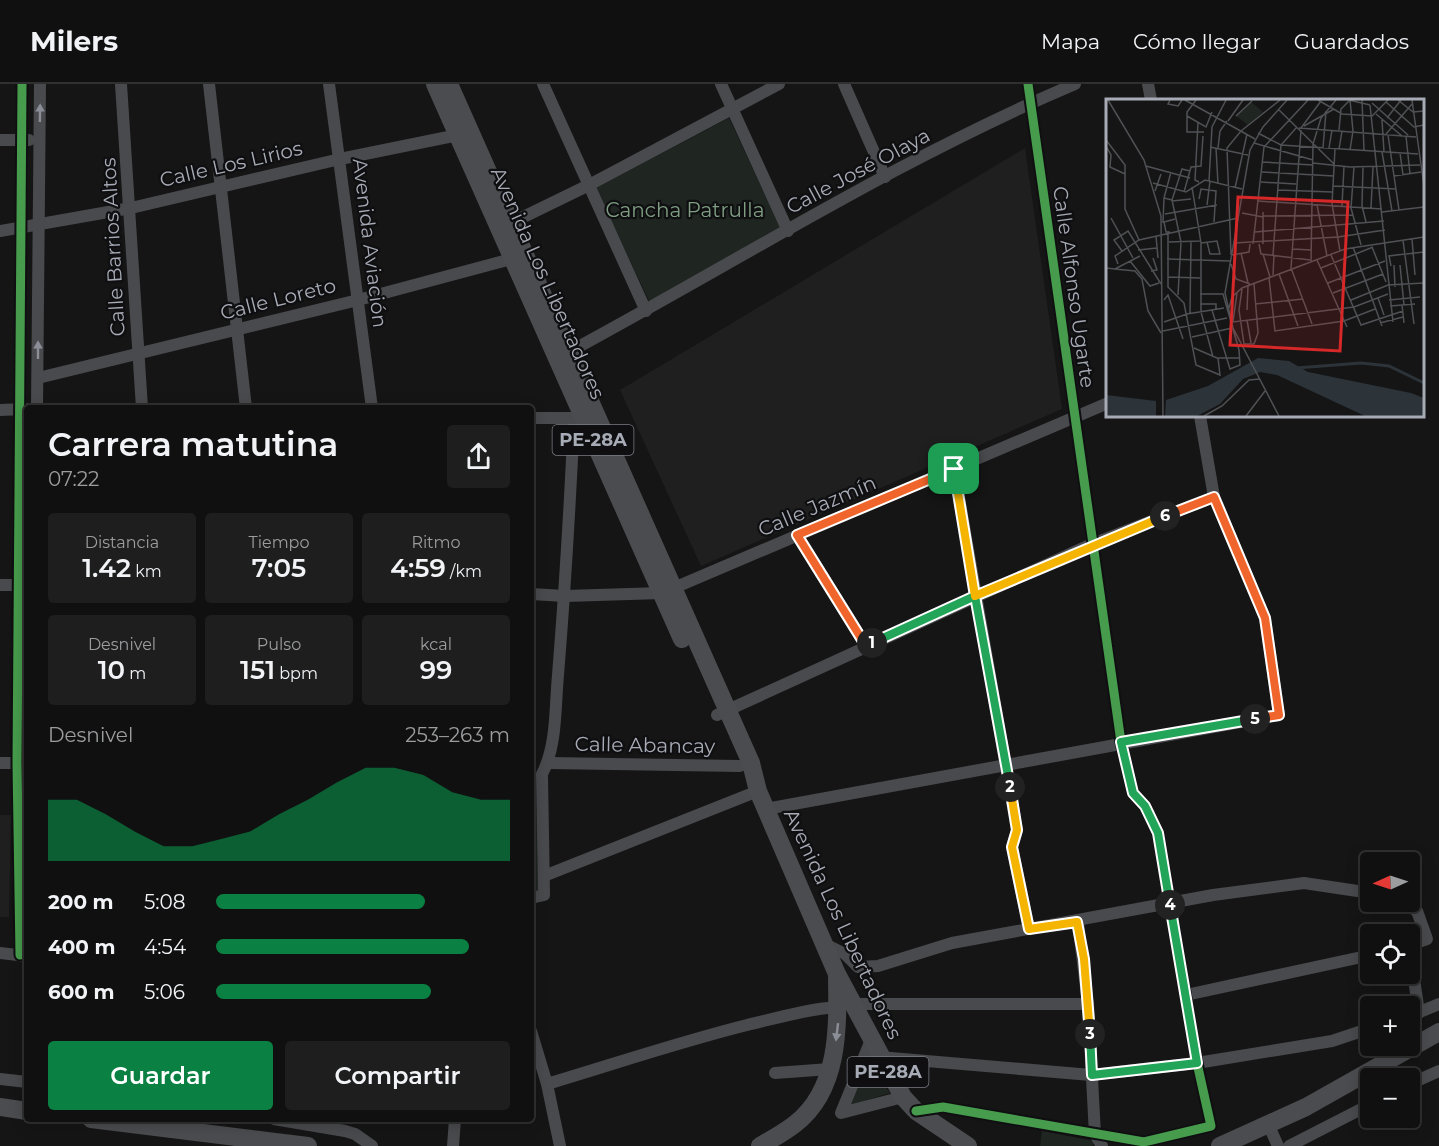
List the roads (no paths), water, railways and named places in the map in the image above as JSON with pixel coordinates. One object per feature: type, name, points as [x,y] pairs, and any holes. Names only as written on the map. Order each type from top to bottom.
[{"type":"highway","name":"Avenida Los Libertadores","points":[[435,84],[511,223],[520,257],[583,413],[723,713],[752,763],[758,792]]},
{"type":"highway","name":"Avenida Los Libertadores","points":[[449,84],[464,134],[520,257],[568,352],[583,413]]},
{"type":"highway","name":"Avenida Los Libertadores","points":[[723,713],[740,766],[758,792],[766,809],[825,944],[850,1008],[903,1097],[916,1111],[968,1146]]},
{"type":"highway","name":"PE-28A","points":[[760,1146],[797,1123],[819,1096],[850,1008]]},
{"type":"highway","points":[[1220,1146],[1269,1126],[1438,1037]]},
{"type":"highway","points":[[0,1107],[24,1111]]},
{"type":"highway","points":[[108,1122],[208,1140],[308,1146]]},
{"type":"street","points":[[0,953],[23,956],[22,84]]},
{"type":"street","points":[[37,405],[40,84]]},
{"type":"street","name":"Calle Barrios Altos","points":[[121,84],[131,208],[142,405]]},
{"type":"street","points":[[209,84],[246,405]]},
{"type":"street","name":"Avenida Aviación","points":[[329,84],[372,405]]},
{"type":"street","points":[[543,84],[646,311]]},
{"type":"street","points":[[721,84],[788,231]]},
{"type":"street","points":[[511,223],[589,185],[779,84]]},
{"type":"street","points":[[844,84],[885,177]]},
{"type":"street","name":"Calle Alfonso Ugarte","points":[[1028,84],[1121,742],[1133,793],[1145,806],[1158,833],[1197,1063],[1211,1126],[1144,1142],[1095,1134]]},
{"type":"street","name":"Calle José Olaya","points":[[568,352],[646,311],[885,177],[1031,103],[1075,84]]},
{"type":"street","points":[[1148,84],[1151,99]]},
{"type":"street","name":"Calle Los Lirios","points":[[0,231],[39,226],[131,208],[340,159],[464,134]]},
{"type":"street","points":[[0,140],[39,140]]},
{"type":"street","name":"Calle Loreto","points":[[38,378],[139,355],[520,257]]},
{"type":"street","name":"Calle Jazmín","points":[[534,594],[565,596],[668,591],[1106,402]]},
{"type":"street","points":[[0,410],[23,409]]},
{"type":"street","points":[[534,417],[583,413],[549,763],[537,774],[544,895],[534,897]]},
{"type":"street","points":[[766,809],[1006,766],[1121,742],[1279,715],[1265,618],[1214,497],[1200,417]]},
{"type":"street","points":[[954,469],[1017,830],[1012,847],[1029,929]]},
{"type":"street","points":[[723,713],[1092,544],[1214,497]]},
{"type":"street","points":[[797,535],[866,646]]},
{"type":"street","points":[[0,585],[23,585]]},
{"type":"street","points":[[0,763],[22,763]]},
{"type":"street","name":"Calle Abancay","points":[[549,763],[740,766]]},
{"type":"street","points":[[544,876],[758,792]]},
{"type":"street","points":[[825,944],[845,954],[858,967],[878,966],[952,943],[1077,922],[1170,902],[1304,883],[1360,891]]},
{"type":"street","points":[[1417,912],[1427,939],[1420,941]]},
{"type":"street","points":[[1077,922],[1088,1004],[1095,1134],[1102,1146]]},
{"type":"street","points":[[1186,994],[1360,957]]},
{"type":"street","points":[[547,1084],[729,1030],[816,1008],[1088,1004]]},
{"type":"street","points":[[1420,1013],[1439,1004]]},
{"type":"street","points":[[879,1057],[1092,1075],[1197,1063],[1332,1041],[1360,1032]]},
{"type":"street","points":[[871,1040],[841,1113],[903,1097]]},
{"type":"street","points":[[534,1041],[547,1084],[560,1146]]},
{"type":"street","points":[[775,1073],[830,1069]]},
{"type":"street","points":[[1420,1080],[1439,1071]]},
{"type":"street","points":[[0,1079],[24,1082]]},
{"type":"street","points":[[916,1111],[943,1107],[1095,1134]]},
{"type":"street","points":[[1289,1146],[1360,1110]]},
{"type":"street","points":[[292,1122],[345,1131],[355,1134],[372,1146]]},
{"type":"street","points":[[453,1146],[455,1122]]},
{"type":"street","points":[[1269,1126],[1278,1146]]},
{"type":"park label","name":"Cancha Patrulla","points":[[685,210]]}]
